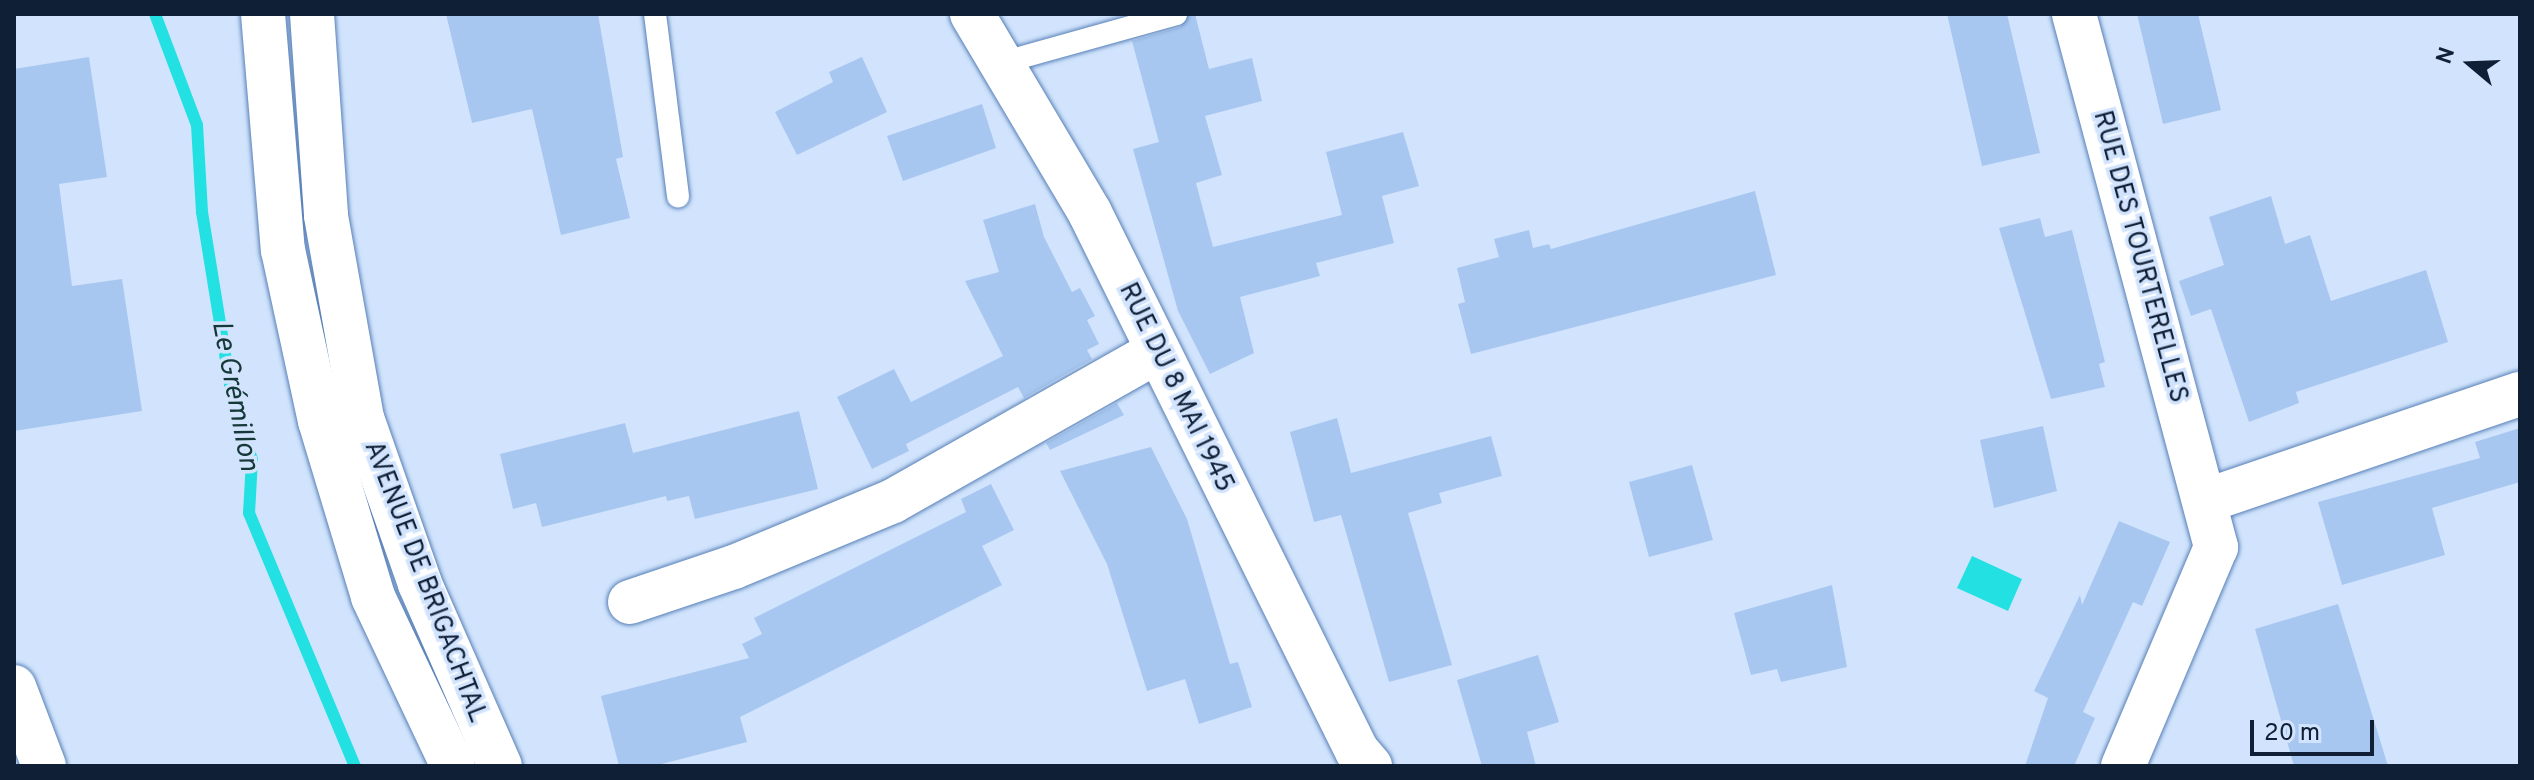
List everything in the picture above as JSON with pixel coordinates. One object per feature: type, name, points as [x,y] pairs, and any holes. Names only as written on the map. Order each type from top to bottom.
[{"type":"street","name":"AVENUE DE BRIGACHTAL","points":[[263,14],[283,250],[320,421],[373,597],[453,766]]},
{"type":"street","name":"AVENUE DE BRIGACHTAL","points":[[312,14],[326,216],[362,418],[420,584],[500,766]]},
{"type":"street","name":"RUE DU 8 MAI 1945","points":[[972,14],[1090,213],[1156,352],[1357,751],[1370,766]]},
{"type":"street","name":"RUE DES TOURTERELLES","points":[[2074,14],[2216,547],[2213,564],[2123,766]]},
{"type":"street","points":[[630,602],[734,567],[893,501],[1156,352]]},
{"type":"street","points":[[2205,501],[2520,394]]},
{"type":"street","points":[[14,687],[44,766]]},
{"type":"lane","points":[[655,14],[678,197]]},
{"type":"lane","points":[[1001,63],[1176,14]]},
{"type":"shaded area","points":[[1972,556],[2022,579],[2008,611],[1957,588]]},
{"type":"building","points":[[446,14],[598,14],[623,157],[616,159],[630,218],[561,235],[532,109],[472,123]]},
{"type":"building","points":[[1190,14],[1195,14],[1209,69],[1252,58],[1262,101],[1205,116],[1222,175],[1196,183],[1213,247],[1342,215],[1326,152],[1403,132],[1419,186],[1382,196],[1394,243],[1316,263],[1320,276],[1240,297],[1254,353],[1210,374],[1178,311],[1133,149],[1159,142],[1132,41],[1180,27]]},
{"type":"building","points":[[1947,14],[2007,14],[2040,153],[1982,166]]},
{"type":"building","points":[[2137,14],[2198,14],[2221,110],[2163,124]]},
{"type":"building","points":[[89,57],[107,177],[59,184],[72,286],[122,279],[142,411],[14,431],[14,69]]},
{"type":"building","points":[[862,57],[887,112],[797,155],[775,112],[833,82],[829,72]]},
{"type":"building","points":[[982,104],[996,148],[903,181],[887,136]]},
{"type":"building","points":[[1755,191],[1776,275],[1471,354],[1458,304],[1465,302],[1457,268],[1499,257],[1494,239],[1529,230],[1533,248],[1549,244],[1551,249]]},
{"type":"building","points":[[2271,196],[2285,244],[2310,235],[2331,301],[2426,270],[2448,342],[2296,392],[2299,403],[2249,422],[2211,309],[2191,316],[2179,281],[2224,265],[2209,217]]},
{"type":"building","points":[[1035,204],[1044,237],[1072,292],[1080,288],[1095,316],[1087,320],[1099,344],[1087,350],[1092,359],[1024,398],[1018,387],[906,444],[909,451],[872,469],[837,397],[894,369],[911,402],[1003,356],[965,281],[999,272],[983,220]]},
{"type":"building","points":[[2040,218],[2045,237],[2072,230],[2105,362],[2099,364],[2105,387],[2051,399],[1999,228]]},
{"type":"building","points":[[1117,403],[1124,415],[1050,450],[1046,443]]},
{"type":"building","points":[[799,411],[818,489],[695,519],[689,496],[667,501],[666,496],[542,527],[536,503],[513,509],[500,454],[625,423],[633,453]]},
{"type":"building","points":[[1337,418],[1351,473],[1491,436],[1502,476],[1439,493],[1442,503],[1408,513],[1452,665],[1389,682],[1341,515],[1314,522],[1290,432]]},
{"type":"building","points":[[2043,426],[2057,491],[1994,508],[1980,440]]},
{"type":"building","points":[[2520,428],[2520,482],[2432,508],[2445,555],[2342,585],[2318,502],[2480,458],[2475,442]]},
{"type":"building","points":[[1151,447],[1187,519],[1230,664],[1238,662],[1252,707],[1199,724],[1185,679],[1147,691],[1107,564],[1060,471]]},
{"type":"building","points":[[1692,465],[1713,540],[1649,557],[1629,482]]},
{"type":"building","points":[[991,484],[1014,530],[982,546],[1002,585],[740,717],[747,742],[654,766],[619,766],[601,696],[749,658],[742,644],[762,634],[754,618],[966,512],[961,499]]},
{"type":"building","points":[[2119,521],[2170,542],[2142,606],[2133,602],[2083,712],[2095,718],[2074,766],[2025,766],[2048,698],[2034,691],[2080,595],[2082,605]]},
{"type":"building","points":[[1832,585],[1847,667],[1781,682],[1777,669],[1751,675],[1734,613]]},
{"type":"building","points":[[2338,604],[2388,766],[2294,766],[2255,629]]},
{"type":"building","points":[[1538,655],[1559,722],[1527,732],[1536,766],[1482,766],[1457,680]]},
{"type":"waterway","name":"Le Grémillon","points":[[155,14],[197,125],[202,212],[232,398],[252,460],[249,513],[355,766]]}]
